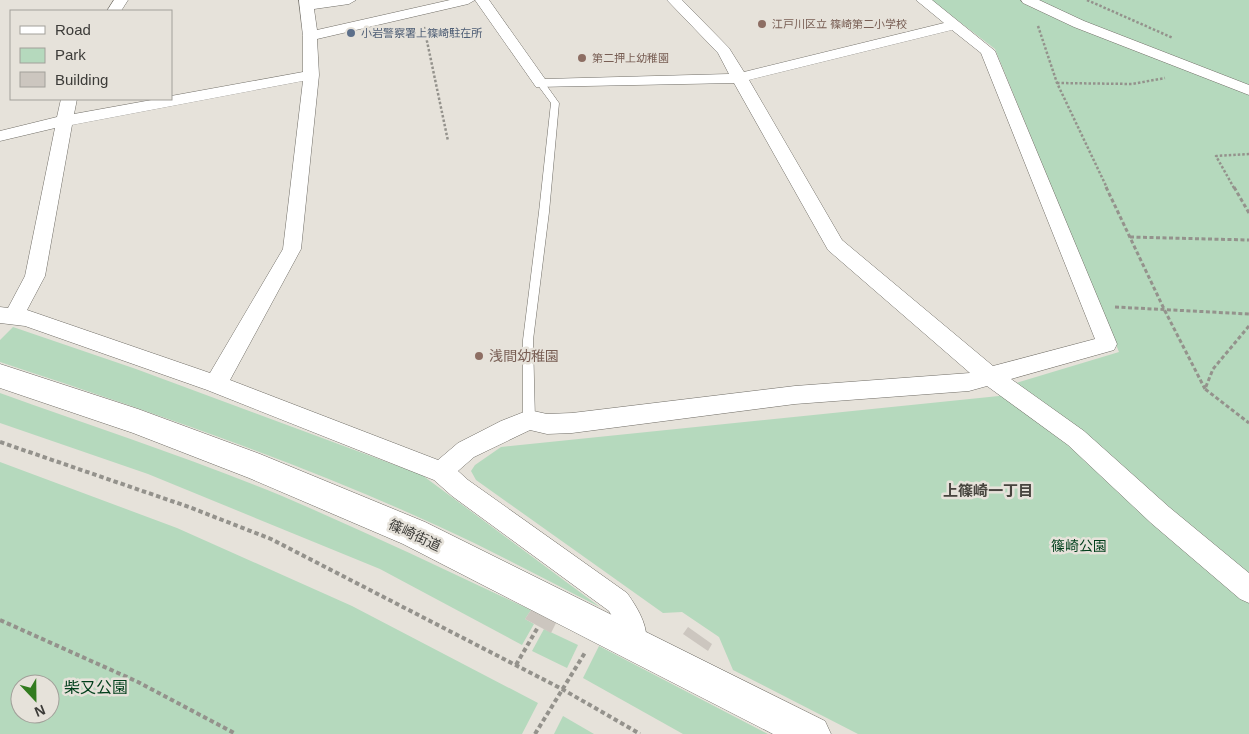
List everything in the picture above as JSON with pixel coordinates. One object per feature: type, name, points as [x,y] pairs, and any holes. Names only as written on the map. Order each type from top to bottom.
[{"type":"main road","name":"篠崎街道","points":[[0,376],[138,422],[252,465],[405,529],[812,734]]},
{"type":"street","points":[[215,384],[292,249],[311,75],[310,36],[306,3],[349,0]]},
{"type":"street","points":[[310,36],[468,0]]},
{"type":"street","points":[[482,0],[541,84],[740,78],[955,25]]},
{"type":"street","points":[[674,0],[724,51],[835,245],[989,376],[1076,438],[1160,515],[1249,590]]},
{"type":"street","points":[[442,472],[455,458],[466,450],[529,420],[548,424],[572,423],[795,395],[969,382],[1107,344],[988,51],[923,0]]},
{"type":"street","points":[[1028,0],[1079,24],[1249,90]]},
{"type":"street","points":[[0,136],[64,121],[311,75]]},
{"type":"street","points":[[69,100],[35,276],[7,315],[215,384],[442,472],[460,488],[618,602],[630,620],[634,643]]},
{"type":"lane","points":[[529,420],[528,340],[555,103],[541,84]]},
{"type":"path","points":[[1057,83],[1132,84],[1165,78],[1198,49],[1087,0]]},
{"type":"path","points":[[420,11],[448,141]]},
{"type":"path","points":[[1037,22],[1057,83],[1165,311],[1205,389],[1249,423]]},
{"type":"path","points":[[1249,154],[1216,156],[1249,213]]},
{"type":"path","points":[[1130,237],[1249,240]]},
{"type":"path","points":[[1092,305],[1165,311],[1249,314]]},
{"type":"path","points":[[1205,389],[1214,369],[1249,326]]},
{"type":"path","points":[[0,442],[189,507],[271,539],[562,688],[640,734]]},
{"type":"path","points":[[0,620],[138,682],[236,734]]},
{"type":"path","points":[[516,666],[542,620]]},
{"type":"path","points":[[535,734],[548,708],[574,672],[590,644]]},
{"type":"green space","name":"篠崎公園","points":[[931,0],[1249,0],[1249,734],[858,734],[733,670],[719,637],[682,612],[663,613],[476,480],[471,471],[475,465],[501,447],[999,396],[1013,384],[1119,352],[995,49]]},
{"type":"green space","points":[[13,327],[136,369],[422,475],[600,607],[499,555],[385,502],[222,438],[0,362],[0,340]]},
{"type":"green space","points":[[0,393],[177,456],[282,496],[531,610],[525,619],[534,624],[522,645],[380,569],[148,474],[0,423]]},
{"type":"green space","name":"柴又公園","points":[[0,462],[177,528],[352,606],[538,703],[522,734],[0,734]]},
{"type":"green space","points":[[544,629],[578,645],[567,668],[532,651]]},
{"type":"green space","points":[[599,646],[768,734],[683,734],[583,678]]},
{"type":"green space","points":[[563,716],[594,734],[554,734]]},
{"type":"building","points":[[531,610],[556,623],[551,633],[525,619]]},
{"type":"building","points":[[688,627],[712,644],[708,651],[683,634]]},
{"type":"place","name":"江戸川区立 篠崎第二小学校","points":[[762,24]]},
{"type":"place","name":"小岩警察署上篠崎駐在所","points":[[351,33]]},
{"type":"place","name":"第二押上幼稚園","points":[[582,58]]},
{"type":"place","name":"浅間幼稚園","points":[[479,356]]},
{"type":"district","name":"上篠崎一丁目","points":[[988,491]]}]
